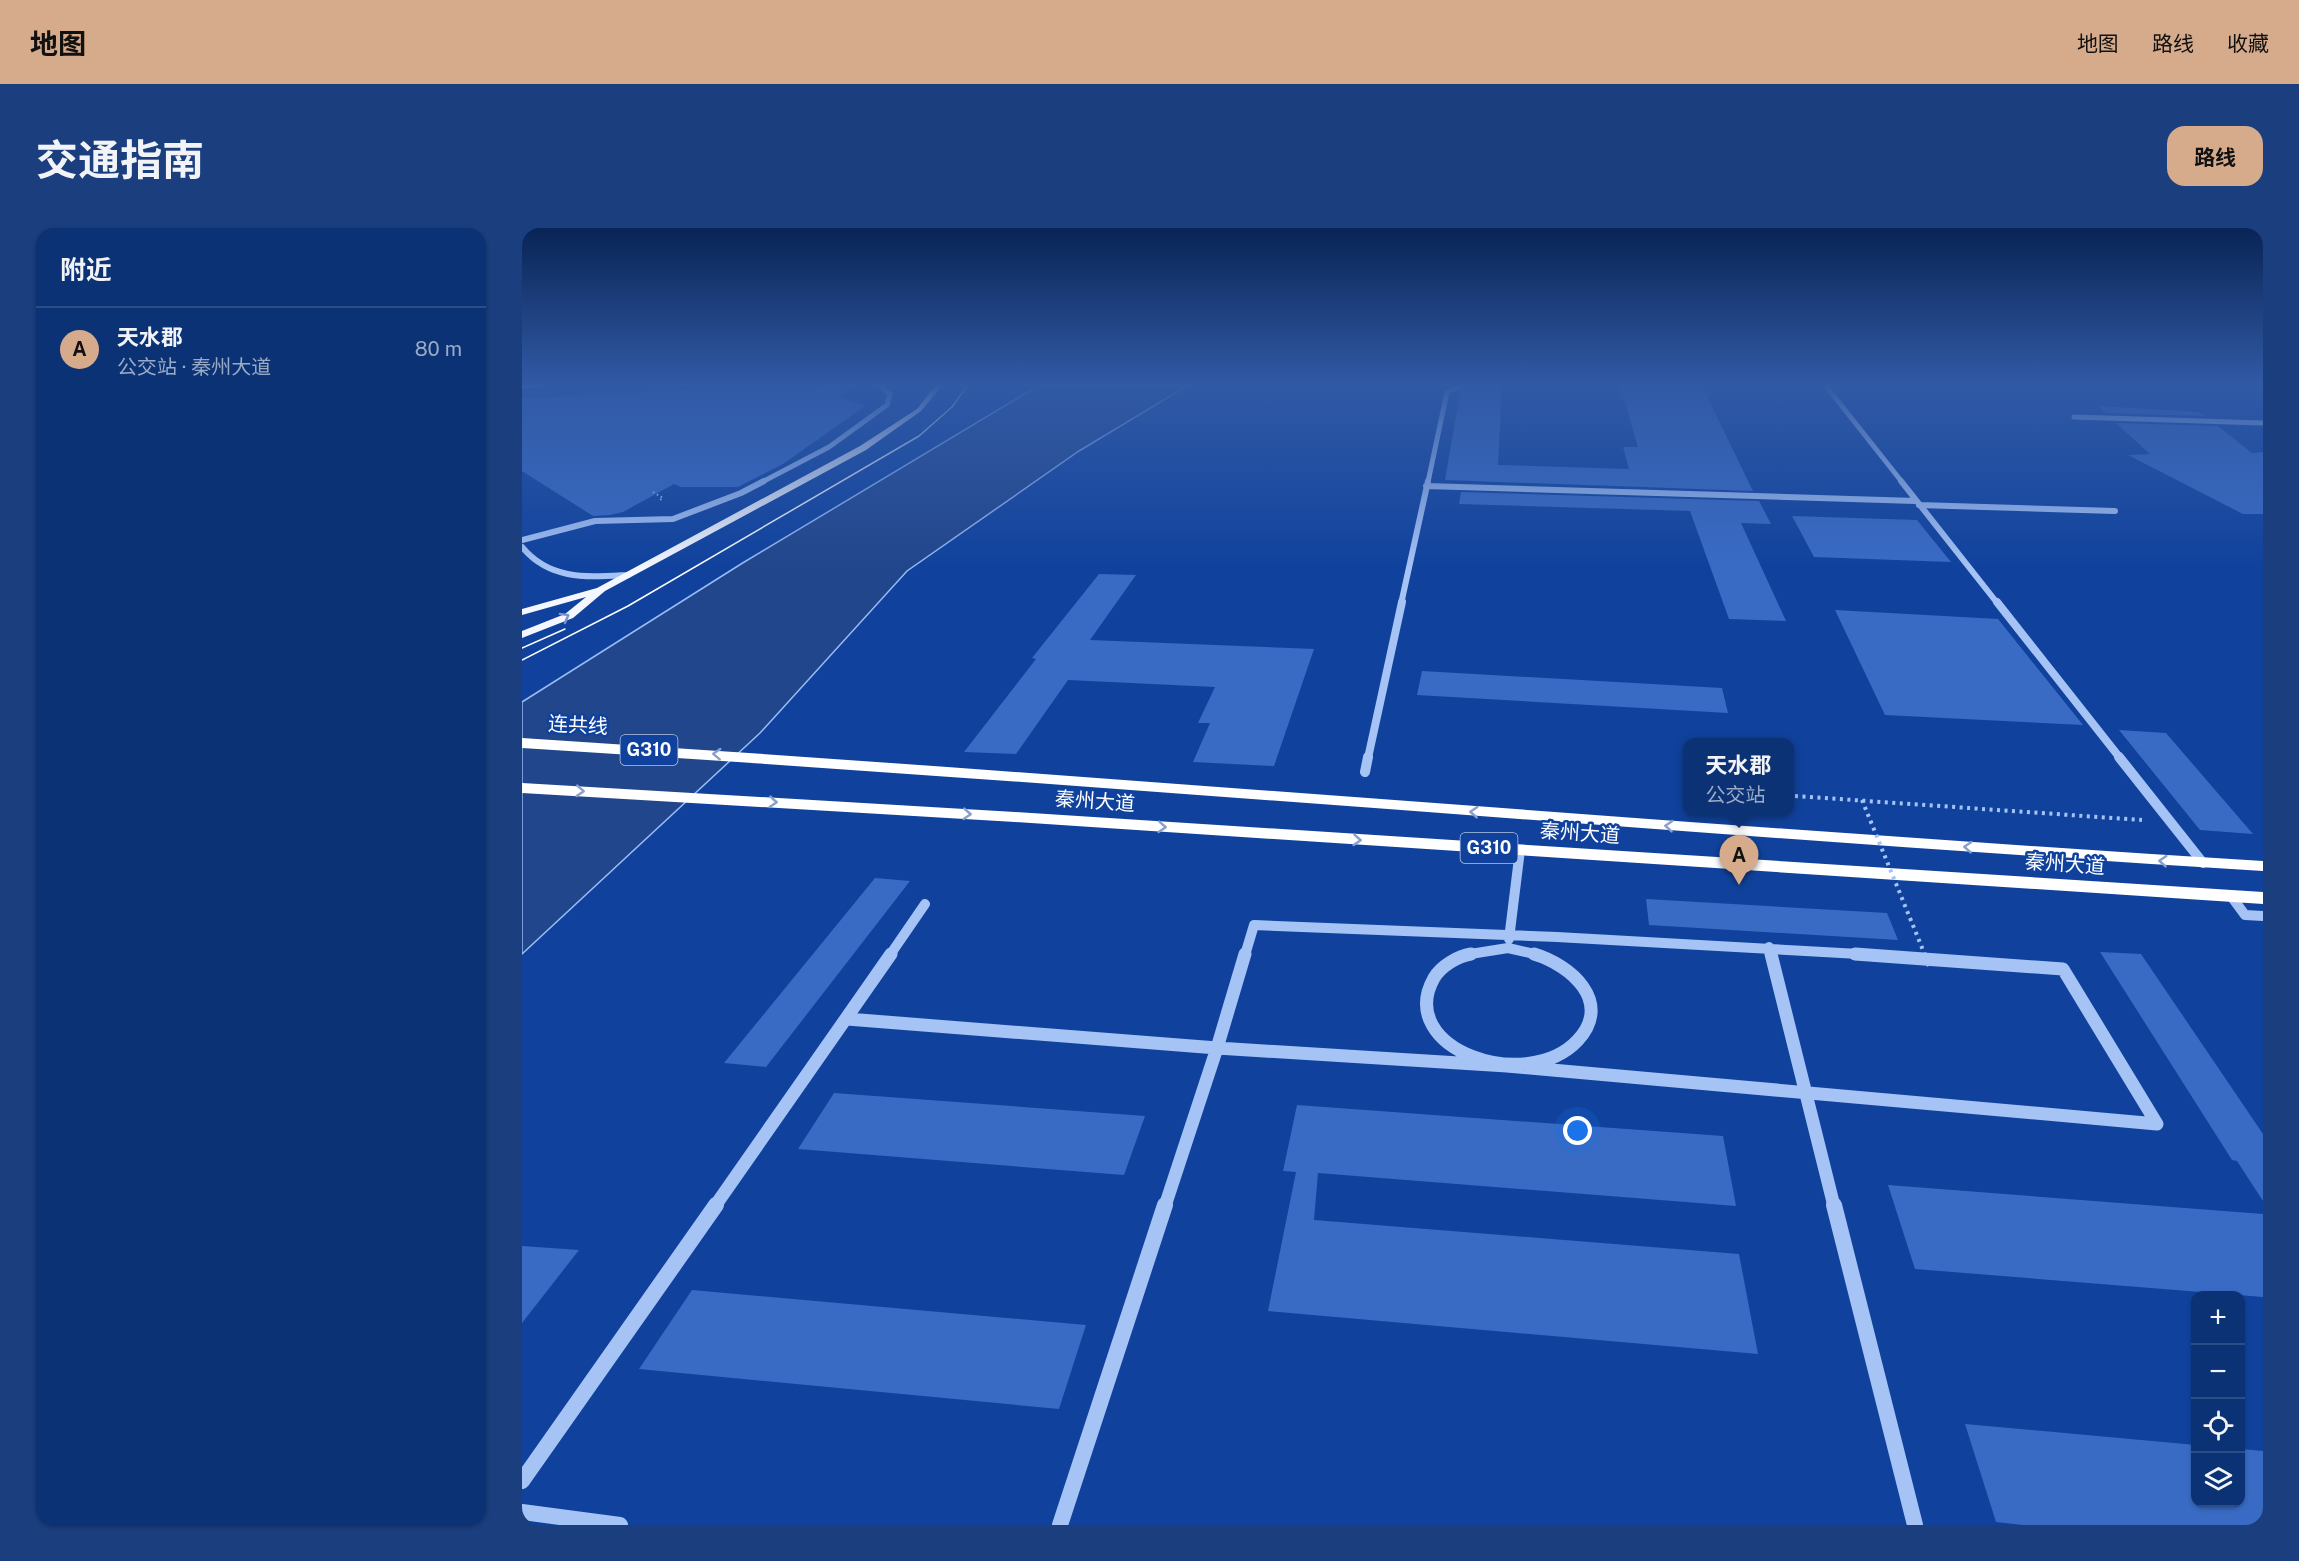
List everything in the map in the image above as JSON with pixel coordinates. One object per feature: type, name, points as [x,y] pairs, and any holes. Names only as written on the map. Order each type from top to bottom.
[{"type":"highway","name":"连共线","points":[[522,743],[775,758]]},
{"type":"highway","name":"秦州大道","points":[[775,758],[1429,809],[2263,866]]},
{"type":"highway","name":"秦州大道","points":[[522,788],[714,798],[2263,898]]},
{"type":"main road","points":[[522,635],[569,616],[602,589],[865,447]]},
{"type":"main road","points":[[522,612],[602,589]]},
{"type":"street","points":[[522,540],[594,521],[673,519],[741,492],[830,447]]},
{"type":"street","points":[[1365,772],[1435,447]]},
{"type":"street","points":[[1874,447],[2203,863]]},
{"type":"street","points":[[1426,486],[2115,511]]},
{"type":"street","points":[[522,547],[530,559],[548,570],[582,576],[628,575]]},
{"type":"street","points":[[1508,941],[1520,850]]},
{"type":"street","points":[[2231,896],[2245,915],[2263,916]]},
{"type":"street","points":[[522,1481],[847,1019],[925,904]]},
{"type":"street","points":[[847,1019],[1217,1048],[1507,1066],[2157,1124],[2063,969],[1770,947],[1508,941],[1254,925],[1217,1048],[1060,1525]]},
{"type":"street","points":[[1508,941],[1564,967],[1583,986],[1592,1009],[1590,1024],[1582,1038],[1569,1050],[1551,1059],[1530,1065],[1507,1066],[1485,1062],[1463,1054],[1446,1043],[1434,1029],[1426,1014],[1425,998],[1429,984],[1438,971],[1452,961],[1468,953],[1488,949],[1508,941]]},
{"type":"street","points":[[1770,947],[1916,1525]]},
{"type":"street","points":[[522,1512],[620,1525]]},
{"type":"path","points":[[1795,796],[2171,822]]},
{"type":"path","points":[[1862,800],[1929,966]]},
{"type":"water","points":[[937,447],[1086,447],[907,571],[760,733],[522,954],[522,702],[741,564]]},
{"type":"building","points":[[522,447],[808,447],[783,464],[738,487],[681,487],[674,484],[623,512],[610,515],[593,516],[522,471]]},
{"type":"building","points":[[1451,447],[1499,447],[1498,465],[1629,469],[1623,447],[1731,447],[1753,491],[1445,480]]},
{"type":"building","points":[[2142,447],[2244,447],[2252,453],[2263,452],[2263,514],[2243,514],[2128,455],[2150,454]]},
{"type":"building","points":[[1461,492],[1759,501],[1771,524],[1741,523],[1786,621],[1729,619],[1690,511],[1459,504]]},
{"type":"building","points":[[1792,516],[1917,520],[1951,562],[1814,557]]},
{"type":"building","points":[[1099,574],[1136,575],[1090,640],[1314,649],[1274,766],[1193,762],[1210,723],[1198,723],[1215,687],[1068,680],[1016,754],[964,752],[1036,659],[1032,658]]},
{"type":"building","points":[[1835,610],[1998,619],[2083,725],[1885,715]]},
{"type":"building","points":[[1422,671],[1722,688],[1728,713],[1417,695]]},
{"type":"building","points":[[2119,730],[2166,733],[2253,834],[2200,830]]},
{"type":"building","points":[[875,878],[910,881],[766,1067],[724,1063]]},
{"type":"building","points":[[1646,899],[1887,913],[1898,940],[1649,925]]},
{"type":"building","points":[[2100,952],[2141,954],[2263,1134],[2263,1201],[2237,1161],[2232,1160]]},
{"type":"building","points":[[834,1093],[1145,1116],[1124,1175],[798,1149]]},
{"type":"building","points":[[1297,1105],[1723,1136],[1736,1206],[1318,1173],[1314,1220],[1739,1254],[1758,1354],[1268,1311],[1296,1172],[1283,1171]]},
{"type":"building","points":[[1888,1185],[2263,1214],[2263,1297],[2245,1296],[2245,1291],[2191,1291],[1915,1269]]},
{"type":"building","points":[[522,1246],[579,1250],[522,1323]]},
{"type":"building","points":[[692,1290],[1086,1325],[1059,1409],[639,1369]]},
{"type":"building","points":[[1965,1424],[2191,1445],[2191,1507],[2245,1507],[2245,1449],[2263,1451],[2263,1525],[2023,1525],[1996,1522]]},
{"type":"tram line","points":[[522,660],[628,606],[901,447]]},
{"type":"tram line","points":[[522,648],[565,629]]},
{"type":"place","name":"天水郡","points":[[1739,885]]}]
